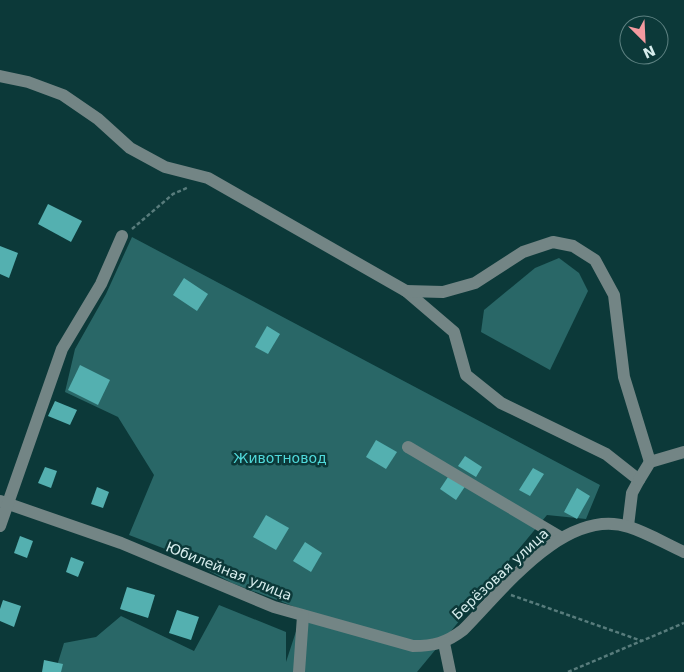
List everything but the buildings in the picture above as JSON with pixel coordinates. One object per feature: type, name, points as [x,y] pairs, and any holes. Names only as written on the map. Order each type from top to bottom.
[{"type":"street","points":[[0,76],[28,82],[63,96],[98,119],[130,148],[165,167],[208,178],[406,291],[454,332],[466,375],[501,403],[606,454],[639,480]]},
{"type":"street","points":[[0,526],[4,502],[62,349],[101,284],[122,236]]},
{"type":"street","points":[[406,291],[443,292],[475,283],[523,252],[553,242],[573,246],[595,260],[614,295],[624,376],[650,462]]},
{"type":"street","points":[[408,447],[560,537]]},
{"type":"street","points":[[628,526],[632,493],[650,462],[684,452]]},
{"type":"street","name":"Юбилейная улица","points":[[4,502],[121,543],[274,607],[412,646],[430,646],[447,641]]},
{"type":"street","name":"Берёзовая улица","points":[[447,641],[463,630],[536,556],[560,537],[582,529],[608,523],[628,526],[684,552]]},
{"type":"street","points":[[299,672],[303,616]]},
{"type":"street","points":[[447,641],[450,672]]},
{"type":"path","points":[[122,236],[144,221],[172,194],[208,178]]},
{"type":"path","points":[[501,592],[642,641]]},
{"type":"path","points":[[568,672],[684,623]]},
{"type":"green space","name":"Животновод","points":[[132,237],[600,485],[586,519],[547,515],[417,672],[55,672],[64,643],[96,637],[121,616],[194,651],[219,605],[286,632],[286,662],[303,610],[232,583],[173,552],[129,535],[154,475],[118,417],[65,392],[75,349],[106,294]]},
{"type":"green space","points":[[559,258],[579,273],[588,291],[550,370],[481,332],[484,310],[535,268]]}]
